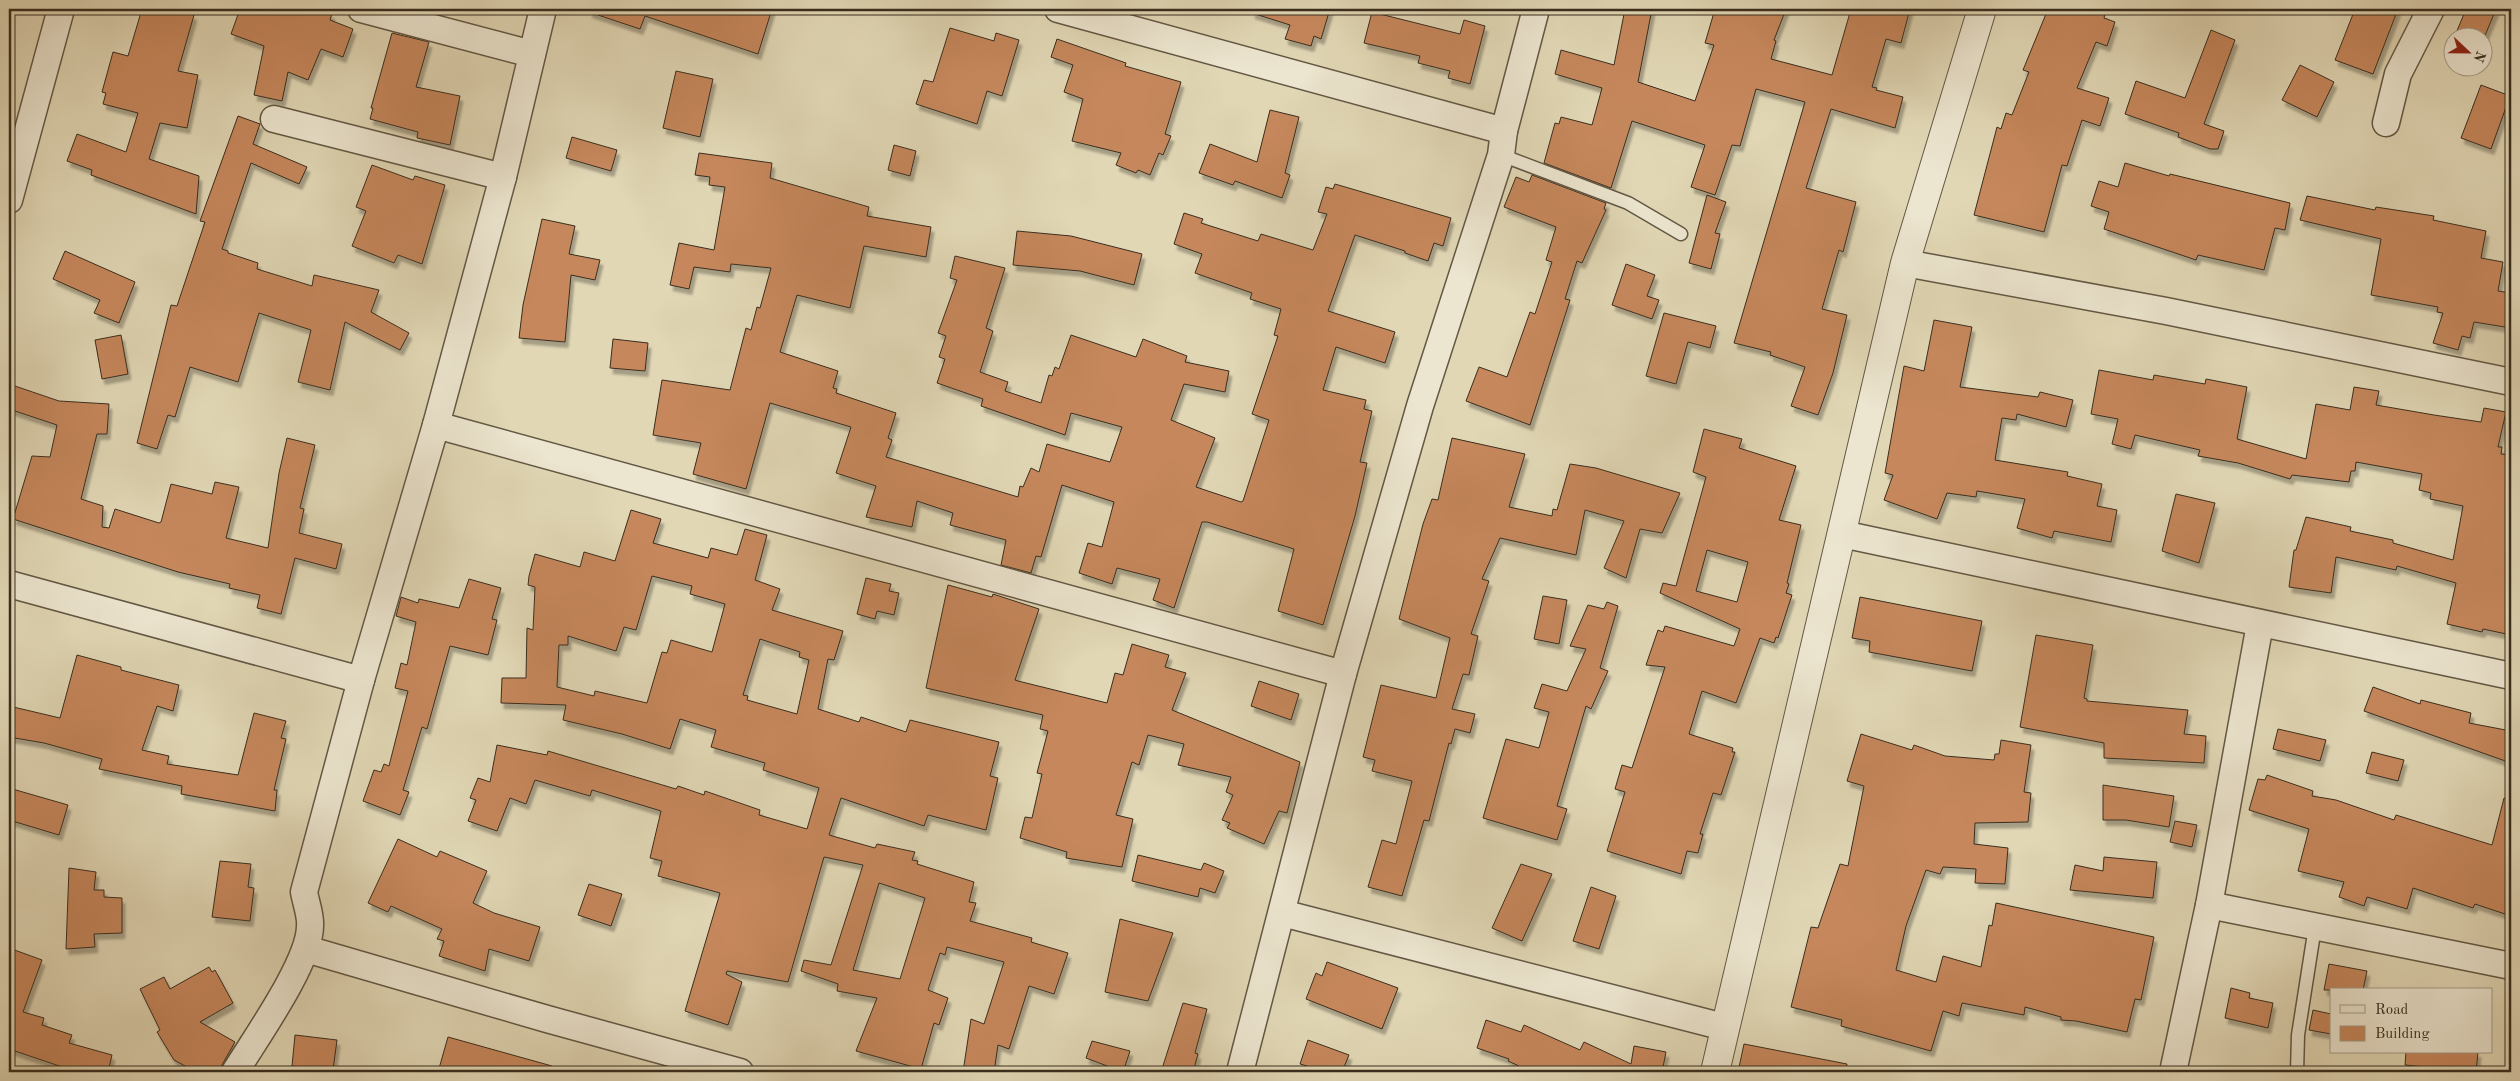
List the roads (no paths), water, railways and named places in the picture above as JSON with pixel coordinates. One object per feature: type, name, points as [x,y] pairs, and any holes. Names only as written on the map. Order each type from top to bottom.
[{"type":"street","points":[[9,200],[61,9]]},
{"type":"street","points":[[361,9],[532,54]]},
{"type":"street","points":[[235,1072],[297,970],[306,949],[310,926],[304,892],[361,680],[436,424],[503,177],[543,9]]},
{"type":"street","points":[[1058,9],[1502,143]]},
{"type":"street","points":[[1240,1072],[1343,674],[1420,406],[1502,143],[1536,9]]},
{"type":"street","points":[[1714,1072],[1905,263],[1982,9]]},
{"type":"street","points":[[2386,123],[2398,74],[2431,9]]},
{"type":"street","points":[[274,119],[503,177]]},
{"type":"street","points":[[1905,263],[2223,322],[2511,382]]},
{"type":"street","points":[[436,424],[1343,674]]},
{"type":"street","points":[[1842,534],[2511,676]]},
{"type":"street","points":[[9,584],[361,680]]},
{"type":"street","points":[[2173,1072],[2209,905],[2260,624]]},
{"type":"street","points":[[2209,905],[2511,966]]},
{"type":"street","points":[[1282,913],[1724,1027]]},
{"type":"street","points":[[306,949],[736,1072]]},
{"type":"lane","points":[[1502,143],[1628,203],[1681,234]]},
{"type":"lane","points":[[2297,1072],[2298,1035],[2315,927]]}]
